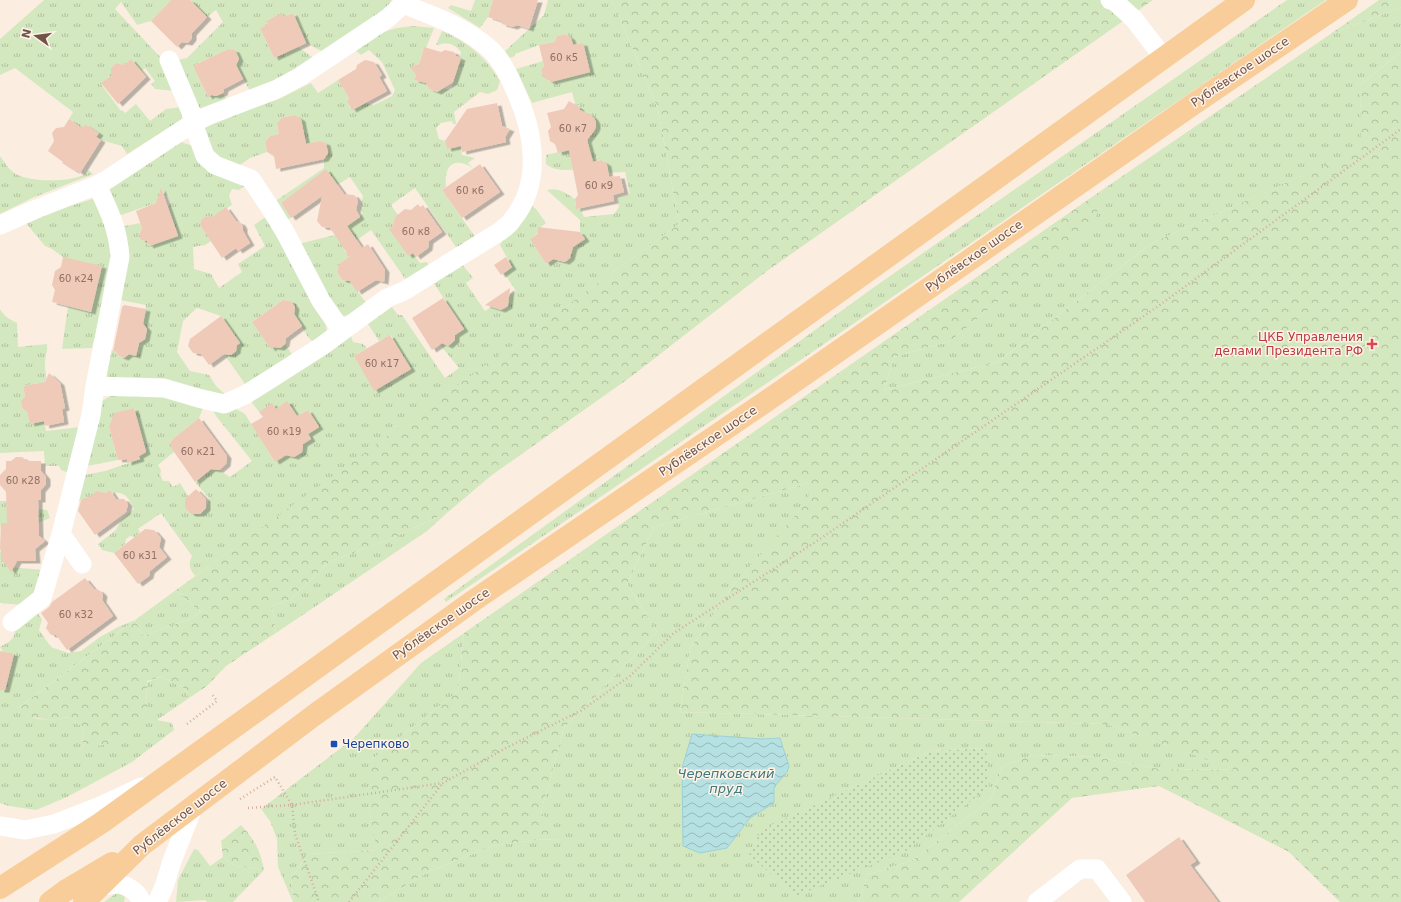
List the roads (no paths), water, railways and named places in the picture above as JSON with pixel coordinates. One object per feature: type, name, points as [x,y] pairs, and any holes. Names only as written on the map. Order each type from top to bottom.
[{"type":"main road","points":[[0,888],[101,823],[1244,0]]},
{"type":"main road","name":"Рублёвское шоссе","points":[[92,895],[142,844],[313,716],[472,601],[771,398],[1195,103],[1347,0]]},
{"type":"main road","points":[[4,902],[101,823]]},
{"type":"main road","points":[[50,902],[65,891],[142,844]]},
{"type":"street","points":[[1110,0],[1114,1],[1134,19],[1163,57]]},
{"type":"street","points":[[0,225],[97,185],[193,123],[277,89],[301,76],[388,18],[404,2],[473,36],[493,52],[509,77],[521,102],[529,132],[533,156],[527,194],[512,221],[499,232],[404,291],[387,298],[342,331],[245,395],[224,404],[164,388],[95,386]]},
{"type":"street","points":[[169,60],[191,112],[193,123],[205,156],[215,165],[251,179],[270,206],[285,232],[329,315],[342,331]]},
{"type":"street","points":[[12,622],[42,598],[61,534],[91,415],[95,386],[120,257],[119,239],[112,217],[97,185]]},
{"type":"street","points":[[61,534],[82,564]]},
{"type":"street","points":[[0,826],[25,830],[54,824],[100,806],[171,773]]},
{"type":"street","points":[[157,902],[194,805]]},
{"type":"street","points":[[1037,902],[1080,869],[1098,869],[1122,902]]},
{"type":"street","points":[[92,895],[119,884],[132,889],[140,896],[141,902]]},
{"type":"water","name":"Черепковский пруд","points":[[692,734],[762,739],[780,738],[789,766],[787,772],[774,787],[774,803],[750,818],[727,848],[700,853],[683,846],[682,768]]},
{"type":"place","name":"ЦКБ Управления делами Президента РФ","points":[[1372,344]]},
{"type":"place","name":"Черепково","points":[[334,744]]}]
